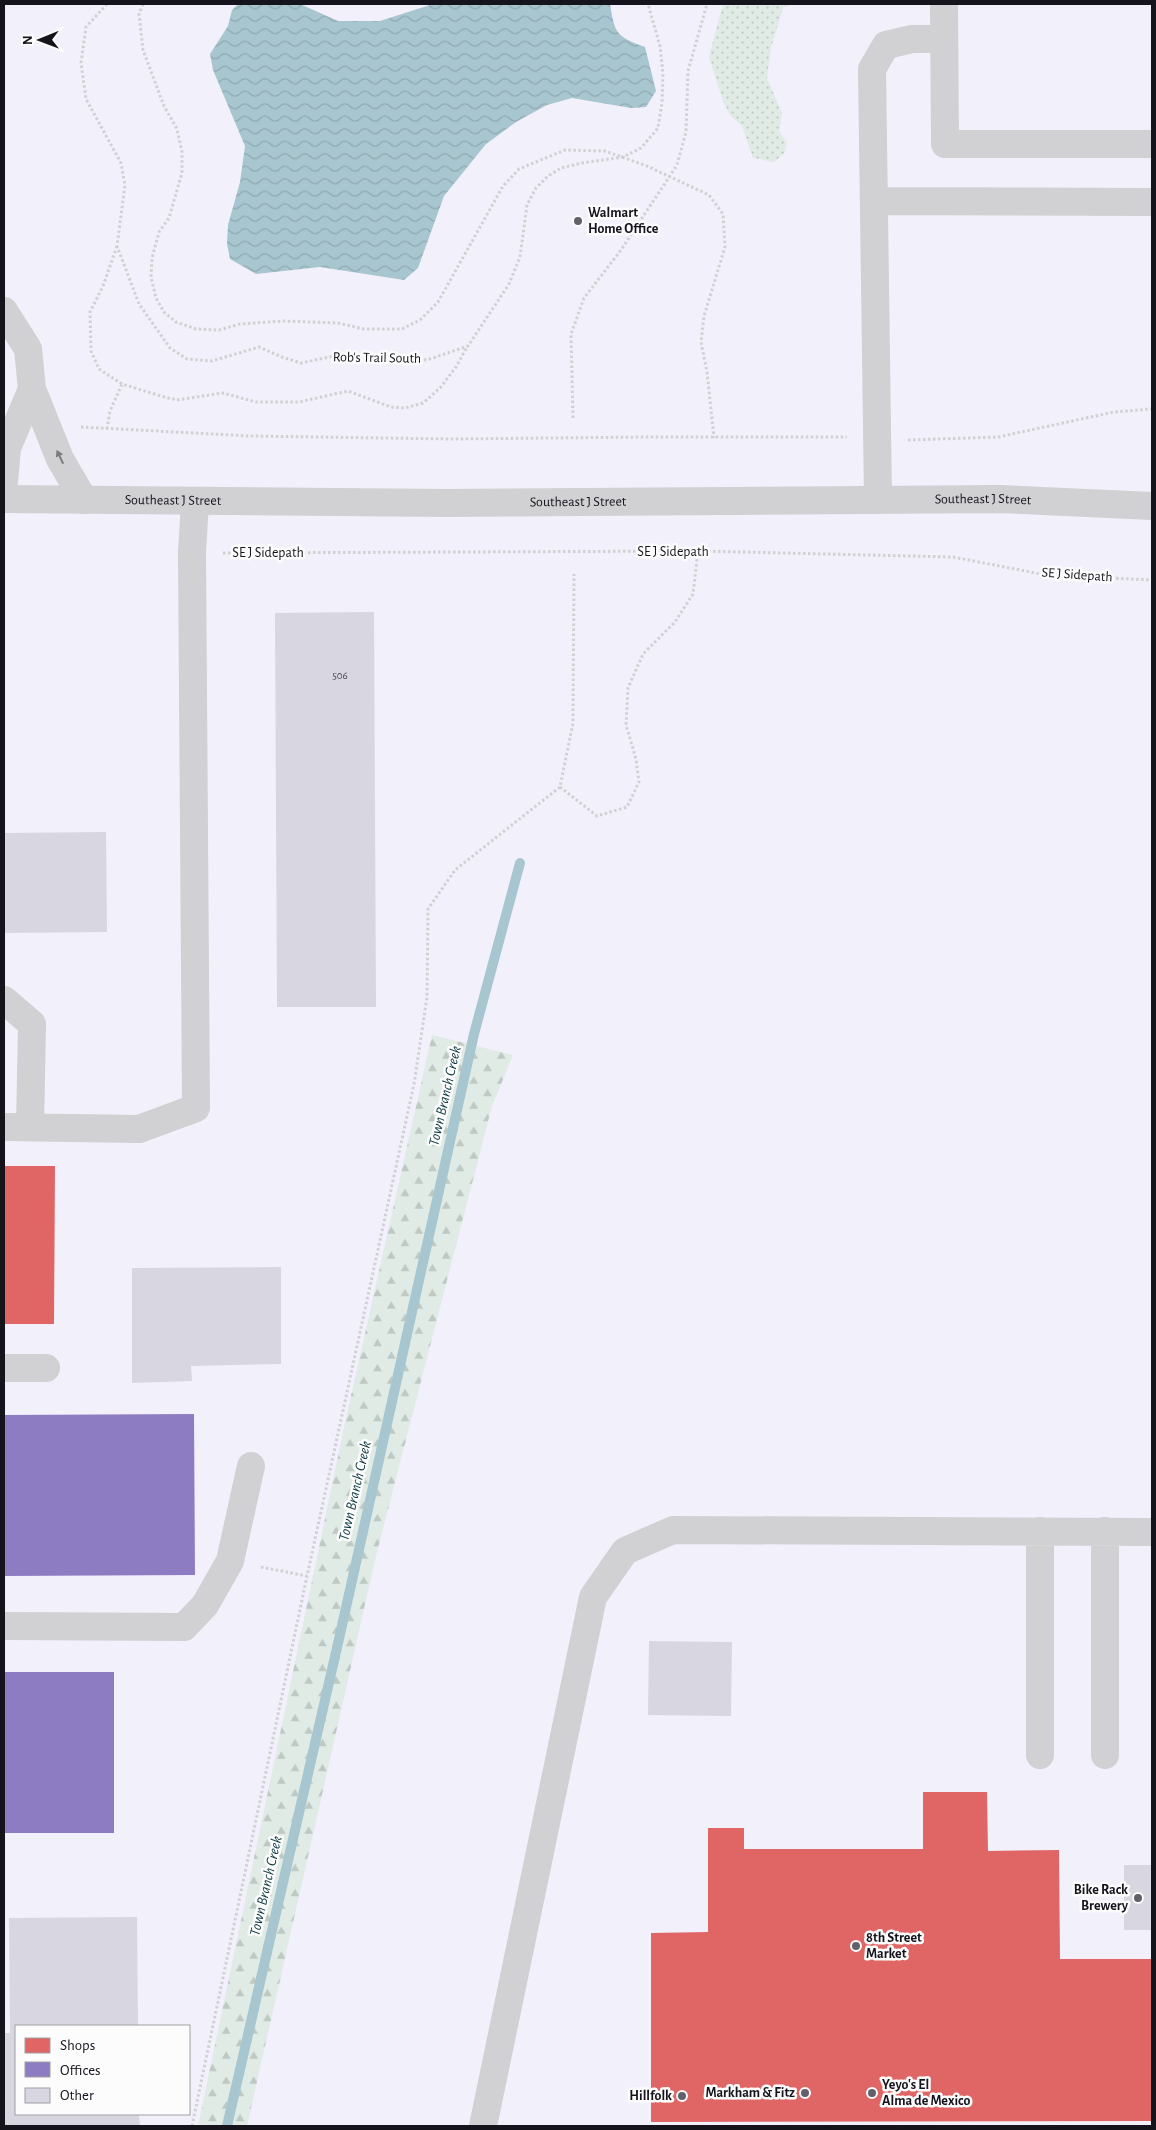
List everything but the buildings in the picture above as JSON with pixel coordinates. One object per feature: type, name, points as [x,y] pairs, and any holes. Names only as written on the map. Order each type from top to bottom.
[{"type":"main road","points":[[944,4],[946,144],[1152,144]]},
{"type":"main road","points":[[878,499],[872,69],[886,45],[912,39],[944,39]]},
{"type":"main road","points":[[874,201],[1152,202]]},
{"type":"main road","points":[[4,311],[28,349],[32,389],[60,459],[84,500]]},
{"type":"main road","points":[[4,481],[6,448],[32,389]]},
{"type":"main road","name":"Southeast J Street","points":[[4,499],[447,503],[1001,499],[1152,506]]},
{"type":"main road","points":[[4,1127],[139,1129],[196,1108],[192,553],[195,502]]},
{"type":"main road","points":[[4,1000],[32,1024],[30,1127]]},
{"type":"main road","points":[[4,1368],[46,1368]]},
{"type":"main road","points":[[4,1626],[184,1627],[205,1605],[230,1561],[251,1466]]},
{"type":"main road","points":[[483,2126],[560,1764],[593,1597],[625,1552],[673,1530],[1152,1532]]},
{"type":"main road","points":[[1040,1531],[1040,1755]]},
{"type":"main road","points":[[1105,1531],[1105,1755]]},
{"type":"path","name":"Rob's Trail South","points":[[107,4],[86,26],[81,64],[86,99],[121,163],[125,185],[117,246],[103,286],[90,312],[91,351],[98,369],[122,384],[177,400],[224,393],[256,402],[299,402],[348,391],[391,407],[405,408],[422,403],[440,388],[456,367],[512,278],[520,257],[528,205],[536,188],[548,176],[561,168],[582,163],[623,158],[641,148],[658,128],[663,74],[660,46],[648,4]]},
{"type":"path","points":[[143,4],[139,14],[143,50],[164,106],[177,129],[182,152],[182,173],[168,218],[159,232],[152,258],[150,277],[156,298],[164,312],[176,322],[196,329],[219,330],[240,324],[284,321],[338,323],[364,329],[402,329],[420,320],[438,302],[503,186],[519,169],[565,150],[606,151],[710,195],[723,214],[725,247],[704,316],[701,342],[707,372],[714,438]]},
{"type":"path","points":[[573,418],[571,334],[584,298],[621,250],[677,165],[686,132],[688,71],[707,4]]},
{"type":"path","name":"Rob's Trail South","points":[[117,246],[140,304],[170,348],[187,359],[212,361],[259,347],[301,363],[339,354],[362,358],[388,356],[427,360],[468,346]]},
{"type":"path","points":[[107,429],[110,411],[122,384]]},
{"type":"path","points":[[907,440],[998,437],[1114,412],[1152,409]]},
{"type":"path","points":[[80,427],[241,436],[433,439],[849,438]]},
{"type":"path","points":[[560,787],[598,816],[627,807],[639,782],[636,759],[626,725],[628,688],[642,654],[675,622],[693,594],[698,551]]},
{"type":"path","name":"SE J Sidepath","points":[[192,553],[698,551],[953,557],[1046,575],[1152,580]]},
{"type":"path","points":[[192,2126],[307,1576],[414,1084],[426,997],[428,909],[455,870],[560,787],[573,723],[574,574]]},
{"type":"path","points":[[230,1561],[307,1576]]},
{"type":"green space","points":[[723,4],[792,4],[783,8],[771,48],[767,78],[782,113],[779,131],[787,143],[784,154],[774,162],[753,158],[742,126],[729,114],[723,101],[709,57]]},
{"type":"green space","points":[[432,1035],[513,1055],[492,1106],[376,1556],[247,2126],[198,2126],[346,1418]]},
{"type":"water","points":[[238,4],[300,4],[338,21],[380,21],[433,4],[610,4],[613,21],[618,32],[628,40],[645,47],[656,91],[646,107],[631,108],[572,98],[547,105],[516,122],[486,144],[444,196],[418,268],[404,280],[320,267],[256,274],[230,259],[227,244],[228,225],[240,182],[245,146],[213,70],[210,54],[228,26],[232,10]]},
{"type":"waterway","name":"Town Branch Creek","points":[[227,2126],[339,1639],[474,1034],[520,863]]},
{"type":"place","name":"Walmart Home Office","points":[[578,221]]},
{"type":"place","name":"Bike Rack Brewery","points":[[1138,1898]]},
{"type":"place","name":"8th Street Market","points":[[856,1946]]},
{"type":"place","name":"Markham & Fitz","points":[[805,2093]]},
{"type":"place","name":"Yeyo's El Alma de Mexico","points":[[872,2093]]},
{"type":"place","name":"Hillfolk","points":[[682,2096]]}]
